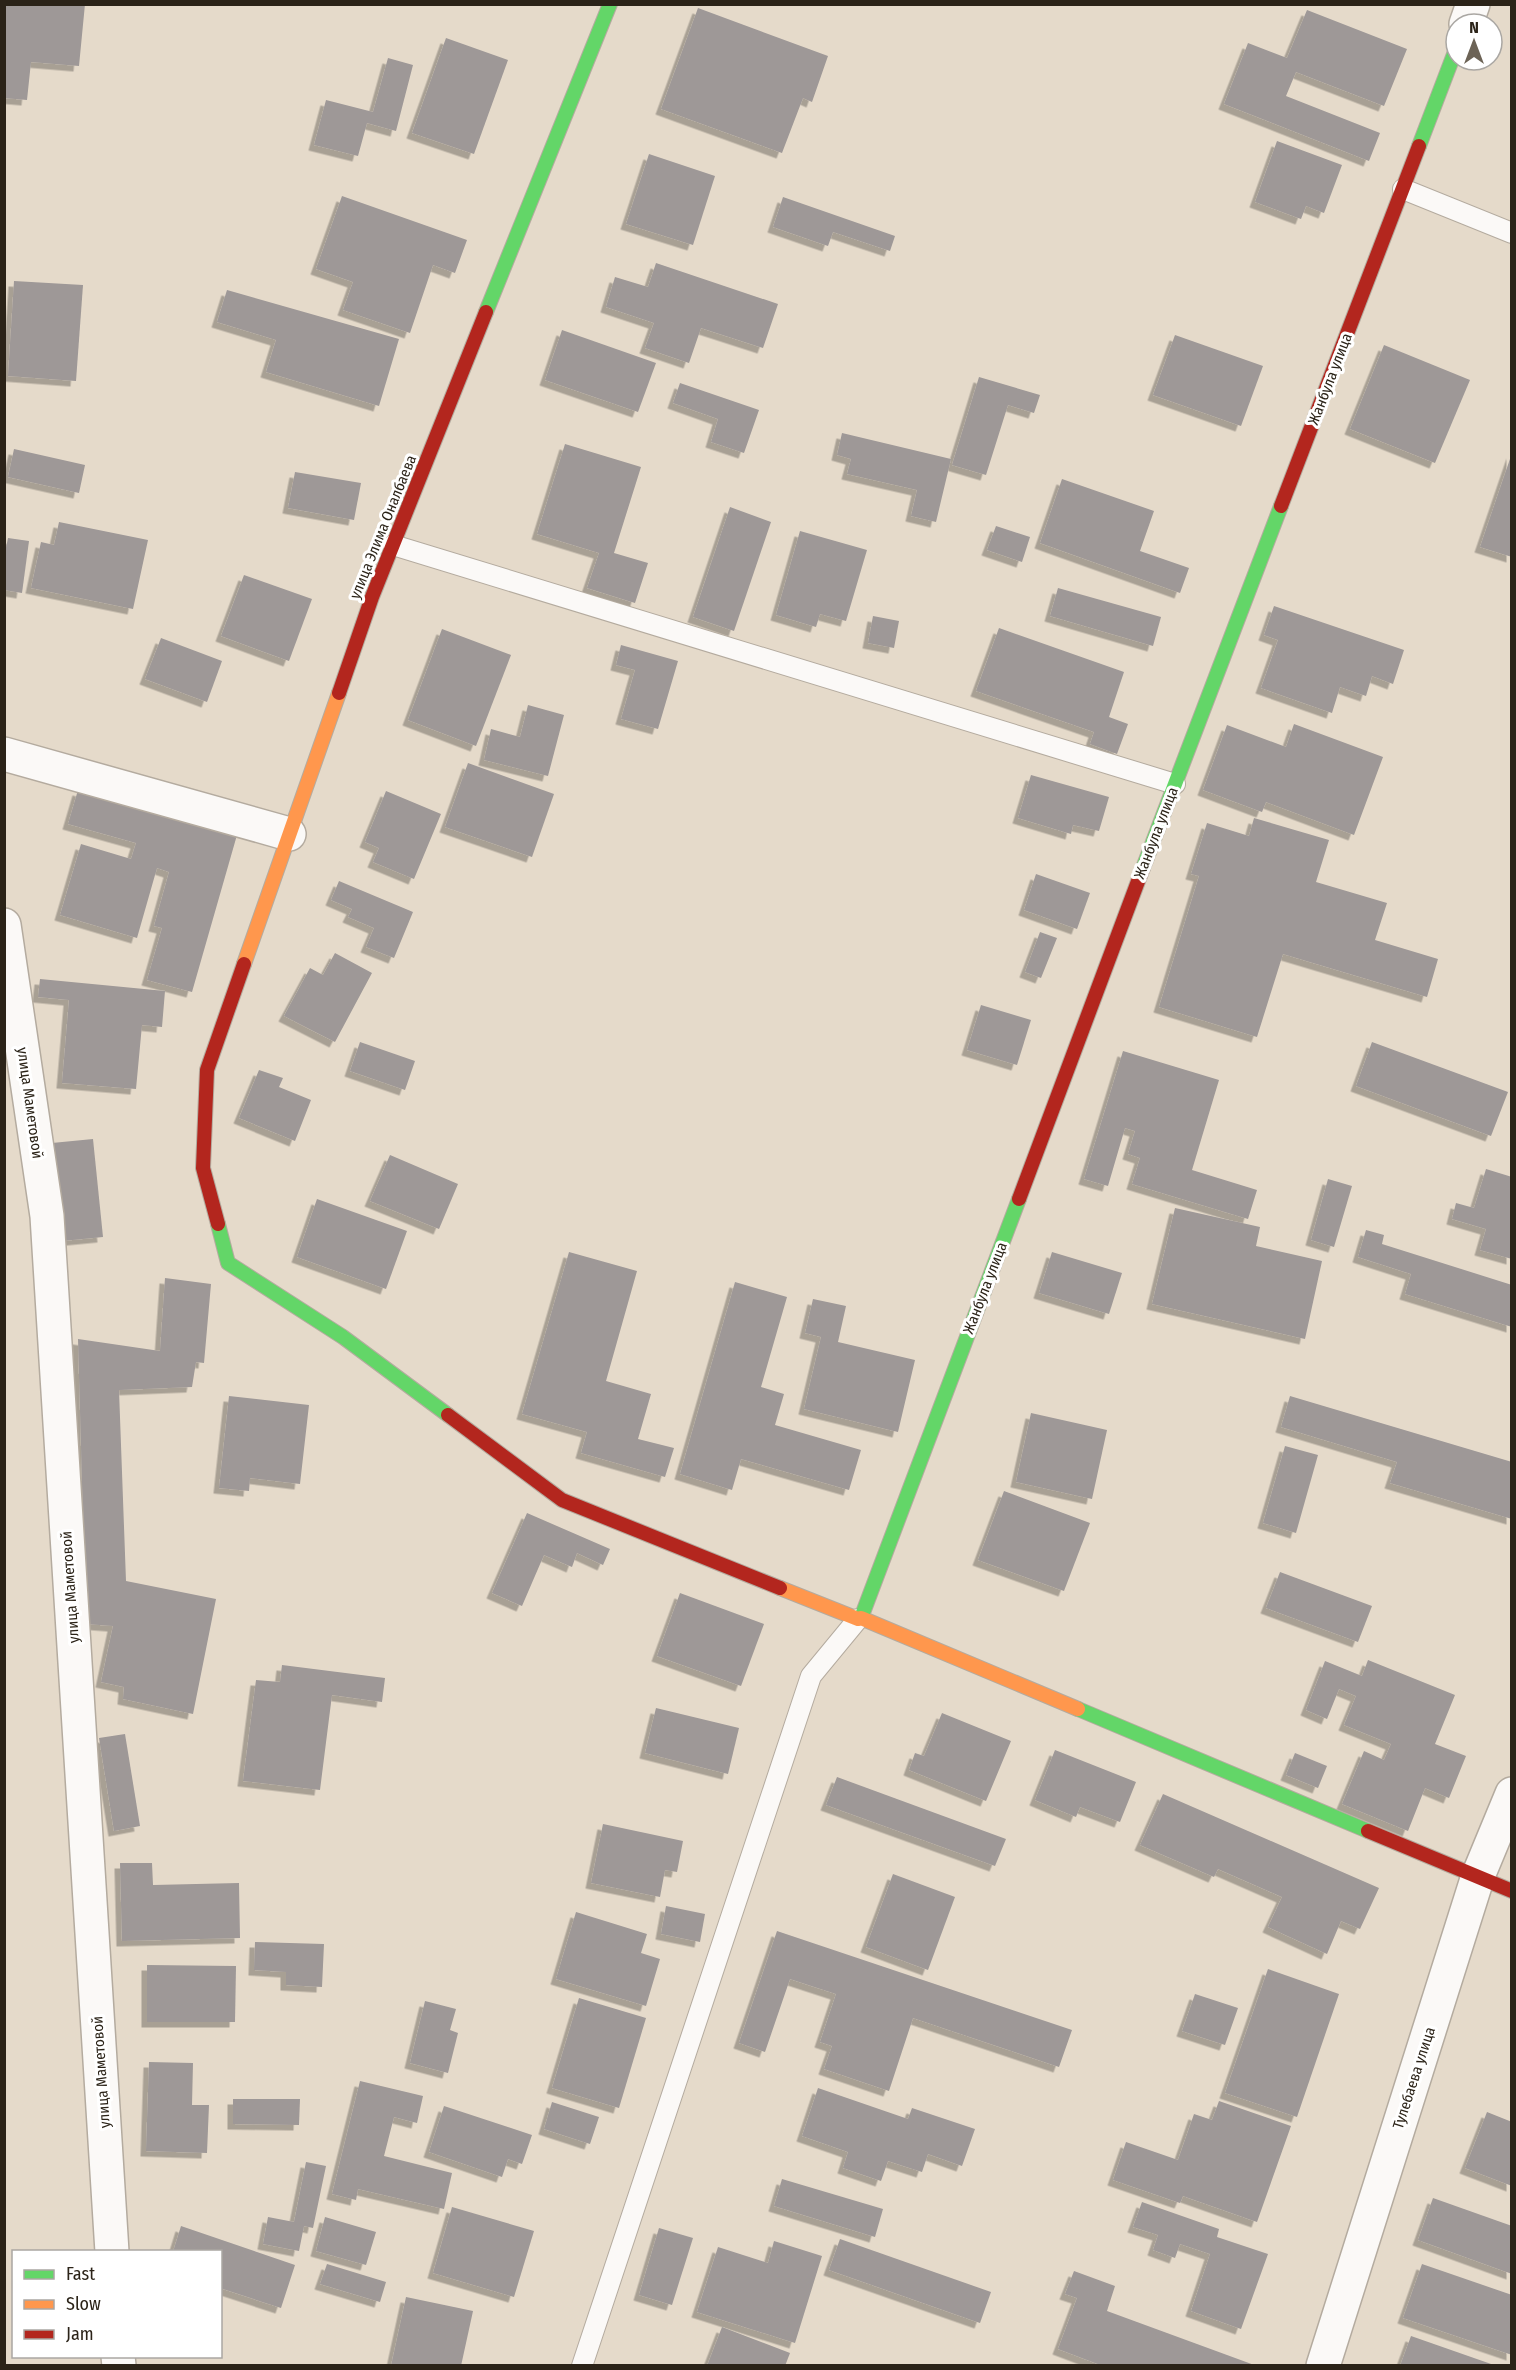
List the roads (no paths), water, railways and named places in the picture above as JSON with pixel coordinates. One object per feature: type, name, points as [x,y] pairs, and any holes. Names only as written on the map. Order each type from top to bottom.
[{"type":"street","name":"улица Элима Оналбаева","points":[[610,4],[372,597],[207,1070],[202,1168],[228,1263],[343,1337],[562,1500],[860,1618],[1512,1891]]},
{"type":"street","name":"Жанбула улица","points":[[860,1618],[1175,784],[1448,72]]},
{"type":"street","points":[[4,754],[289,834]]},
{"type":"street","name":"улица Маметовой","points":[[4,925],[47,1216],[112,2250]]},
{"type":"street","name":"Тулебаева улица","points":[[1323,2366],[1478,1876],[1512,1794]]},
{"type":"lane","points":[[1403,189],[1512,232]]},
{"type":"lane","points":[[393,545],[1175,784]]},
{"type":"lane","points":[[582,2366],[811,1676],[860,1618]]}]
